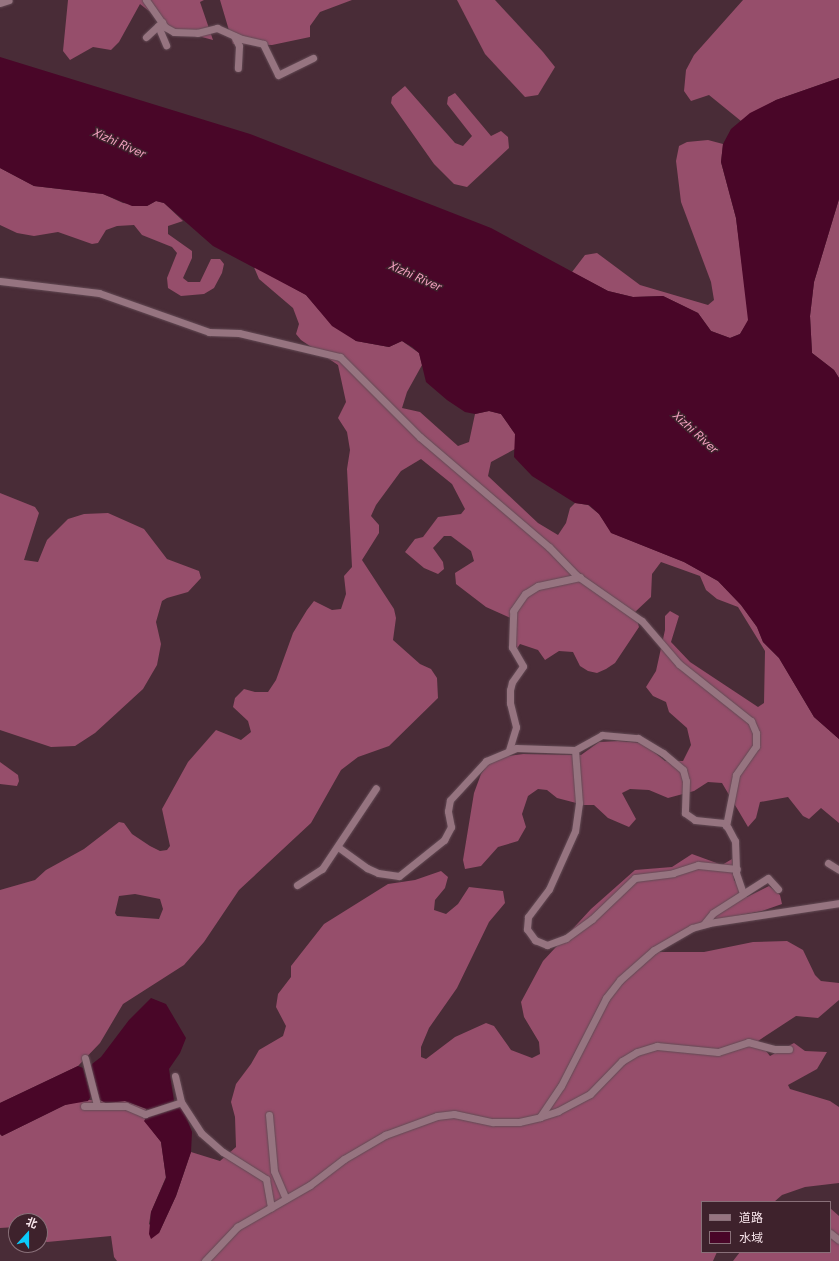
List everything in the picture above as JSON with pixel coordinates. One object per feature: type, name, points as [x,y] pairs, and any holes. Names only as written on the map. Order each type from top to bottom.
[{"type":"street","points":[[0,4],[9,0]]},
{"type":"street","points":[[146,0],[160,24],[166,45]]},
{"type":"street","points":[[160,24],[174,32],[197,33],[217,28],[234,36],[263,44],[278,75],[313,58]]},
{"type":"street","points":[[146,37],[160,24]]},
{"type":"street","points":[[234,36],[239,46],[238,68]]},
{"type":"street","points":[[0,281],[99,293],[209,332],[239,333],[340,357],[420,437],[550,547],[580,577],[642,621],[675,660],[752,721],[756,733],[756,746],[736,775],[726,826]]},
{"type":"street","points":[[509,750],[516,727],[510,703],[510,690],[512,682],[523,666],[512,647],[513,611],[525,594],[538,586],[580,577]]},
{"type":"street","points":[[338,847],[378,873],[399,876],[449,834],[451,827],[448,810],[450,800],[486,761],[509,750],[575,750],[602,735],[645,740],[683,770],[686,781],[685,813],[695,820],[718,821],[726,826],[735,841],[737,870],[743,893]]},
{"type":"street","points":[[575,750],[579,803],[576,825],[549,889],[528,917],[527,929],[535,940],[547,945],[566,938],[592,919],[635,878],[673,873],[698,865],[737,870]]},
{"type":"street","points":[[297,885],[322,868],[338,847],[376,788]]},
{"type":"street","points":[[828,863],[839,870]]},
{"type":"street","points":[[704,924],[713,913],[768,878],[778,889]]},
{"type":"street","points":[[540,1117],[561,1086],[606,998],[620,980],[654,950],[704,924],[839,903]]},
{"type":"street","points":[[205,1261],[237,1227],[286,1199],[344,1159],[385,1135],[437,1116],[454,1114],[493,1122],[519,1122],[540,1117],[558,1111],[590,1094],[622,1061],[637,1052],[657,1046],[718,1052],[748,1042],[775,1049],[789,1049]]},
{"type":"street","points":[[85,1058],[97,1106]]},
{"type":"street","points":[[175,1076],[181,1102],[201,1133],[213,1145],[266,1179],[271,1208]]},
{"type":"street","points":[[84,1106],[126,1106],[145,1114],[181,1102]]},
{"type":"street","points":[[269,1115],[274,1171],[286,1199]]},
{"type":"street","points":[[831,1234],[839,1240]]},
{"type":"shaded area","points":[[68,0],[204,0],[200,2],[213,40],[172,29],[140,4],[119,42],[111,50],[93,47],[70,60],[63,51]]},
{"type":"shaded area","points":[[220,0],[352,0],[320,12],[310,26],[310,37],[272,45],[233,44]]},
{"type":"shaded area","points":[[457,0],[495,0],[543,52],[555,67],[538,95],[525,97],[485,54]]},
{"type":"shaded area","points":[[743,0],[839,0],[839,78],[776,100],[741,121],[709,95],[691,101],[684,91],[686,70],[694,55]]},
{"type":"shaded area","points":[[405,86],[455,143],[463,146],[472,136],[447,104],[448,97],[455,93],[491,136],[501,131],[508,137],[509,148],[467,187],[454,184],[434,164],[391,103],[392,97]]},
{"type":"shaded area","points":[[708,140],[723,144],[721,162],[736,218],[749,320],[740,334],[730,338],[711,331],[698,313],[663,296],[633,297],[608,291],[572,272],[585,255],[597,253],[640,285],[708,305],[714,300],[711,282],[681,202],[676,161],[679,146],[687,142]]},
{"type":"shaded area","points":[[0,168],[34,186],[103,194],[123,203],[147,206],[156,201],[164,203],[183,221],[168,226],[168,234],[192,251],[192,258],[183,278],[188,282],[200,282],[211,259],[220,259],[224,264],[222,273],[214,288],[204,294],[181,296],[168,288],[167,278],[177,253],[172,247],[142,235],[134,225],[117,226],[106,230],[98,243],[92,244],[58,232],[34,236],[17,233],[0,225]]},
{"type":"shaded area","points":[[839,199],[839,378],[834,370],[812,353],[810,316],[814,282]]},
{"type":"shaded area","points":[[253,265],[306,295],[319,310],[356,341],[389,347],[402,341],[419,353],[422,365],[407,392],[402,408],[420,412],[458,446],[469,442],[475,414],[489,411],[501,414],[515,434],[515,449],[491,462],[488,476],[538,523],[558,535],[566,523],[570,508],[575,503],[588,505],[599,514],[612,533],[684,562],[718,581],[741,605],[757,627],[763,642],[779,658],[814,717],[839,739],[839,823],[821,808],[809,819],[803,816],[788,797],[760,802],[756,818],[748,827],[722,783],[708,782],[694,791],[668,798],[649,790],[630,789],[622,793],[636,819],[629,827],[608,818],[594,805],[584,805],[557,798],[547,790],[538,789],[528,796],[522,814],[526,827],[518,841],[498,847],[481,866],[465,869],[463,860],[474,793],[481,774],[488,764],[507,756],[523,754],[581,755],[599,742],[618,741],[643,743],[665,761],[683,761],[691,745],[687,728],[669,712],[666,702],[653,696],[646,687],[656,671],[665,630],[665,616],[670,611],[679,616],[671,642],[690,662],[758,707],[764,703],[765,651],[738,607],[717,599],[706,590],[700,576],[661,562],[652,574],[651,597],[635,612],[639,627],[615,663],[606,669],[597,673],[588,671],[580,666],[573,652],[559,651],[545,660],[538,650],[520,644],[516,650],[515,620],[486,607],[456,584],[455,573],[474,561],[471,551],[451,536],[444,536],[433,548],[443,562],[444,569],[438,574],[424,568],[405,552],[415,539],[423,537],[438,517],[461,514],[465,509],[452,484],[421,459],[401,471],[376,505],[371,516],[379,525],[379,533],[362,560],[394,609],[396,618],[393,640],[420,664],[431,669],[437,678],[438,698],[389,746],[358,757],[341,770],[311,823],[239,890],[204,942],[184,965],[123,1004],[100,1043],[78,1066],[0,1103],[0,890],[35,880],[46,870],[84,849],[119,822],[124,823],[132,834],[150,846],[160,851],[167,850],[170,846],[162,809],[188,762],[216,730],[241,740],[251,732],[248,721],[233,707],[235,698],[244,689],[255,692],[268,692],[276,680],[293,633],[314,601],[332,610],[341,609],[346,594],[344,576],[352,567],[347,469],[350,450],[347,432],[338,418],[346,402],[338,365],[301,340],[296,334],[299,324],[293,308],[259,279]],"holes":[[[135,894],[160,899],[163,909],[159,919],[117,916],[115,913],[119,896]]]},
{"type":"shaded area","points":[[0,493],[35,507],[39,513],[24,560],[38,562],[47,540],[68,519],[84,514],[108,513],[144,529],[167,559],[199,571],[201,578],[188,592],[162,601],[156,622],[161,644],[157,665],[143,689],[95,733],[75,746],[51,747],[0,730]]},
{"type":"shaded area","points":[[0,762],[18,775],[19,781],[17,786],[0,784]]},
{"type":"shaded area","points":[[692,854],[722,865],[732,859],[734,880],[747,897],[769,886],[780,895],[782,904],[762,911],[699,923],[657,952],[704,952],[753,942],[787,941],[803,950],[815,975],[821,981],[839,983],[839,1000],[818,1018],[796,1016],[758,1041],[770,1056],[794,1043],[805,1051],[827,1052],[817,1069],[788,1085],[790,1089],[830,1101],[839,1107],[839,1183],[805,1187],[782,1195],[775,1201],[701,1201],[701,1253],[717,1253],[713,1261],[117,1261],[114,1257],[111,1236],[48,1242],[48,1213],[8,1213],[8,1228],[0,1228],[0,1134],[2,1136],[65,1105],[83,1100],[100,1100],[106,1103],[125,1101],[146,1109],[145,1121],[161,1142],[166,1177],[151,1212],[149,1224],[159,1233],[176,1196],[191,1152],[220,1161],[236,1147],[235,1117],[231,1102],[236,1084],[251,1064],[259,1050],[283,1036],[286,1026],[276,1007],[278,994],[291,977],[291,966],[324,924],[388,884],[415,880],[441,871],[448,877],[445,888],[435,900],[434,910],[446,914],[458,904],[469,887],[503,891],[505,903],[489,922],[457,988],[429,1028],[421,1047],[421,1057],[426,1059],[455,1037],[486,1023],[494,1026],[511,1050],[532,1058],[540,1054],[539,1042],[524,1017],[521,1002],[543,961],[591,909],[635,870],[672,867]]},
{"type":"shaded area","points":[[831,1209],[839,1216],[839,1261],[733,1261],[739,1253],[831,1253]]},
{"type":"water","name":"Xizhi River","points":[[0,57],[250,134],[491,228],[608,291],[633,297],[663,296],[698,313],[711,331],[730,338],[740,334],[748,320],[736,218],[721,162],[723,144],[731,129],[750,113],[776,100],[839,78],[839,199],[814,282],[810,316],[812,353],[834,370],[839,378],[839,739],[814,717],[779,658],[763,642],[757,627],[741,605],[718,581],[684,562],[611,533],[599,514],[589,505],[575,503],[532,476],[514,457],[515,434],[501,414],[489,411],[475,414],[465,412],[447,400],[426,382],[419,353],[412,347],[402,341],[389,347],[356,341],[332,326],[306,295],[213,246],[164,203],[156,201],[147,206],[132,206],[103,194],[34,186],[0,168]]},
{"type":"water","points":[[151,998],[166,1004],[186,1038],[180,1053],[169,1069],[174,1101],[150,1110],[125,1101],[106,1103],[100,1100],[91,1069],[92,1064],[101,1057],[129,1020]]},
{"type":"water","points":[[78,1066],[83,1068],[91,1096],[88,1101],[65,1105],[2,1136],[0,1134],[0,1103]]},
{"type":"water","points":[[179,1108],[183,1109],[192,1132],[191,1152],[176,1196],[159,1233],[151,1239],[149,1234],[151,1212],[166,1178],[161,1142],[144,1121],[146,1118]]}]
